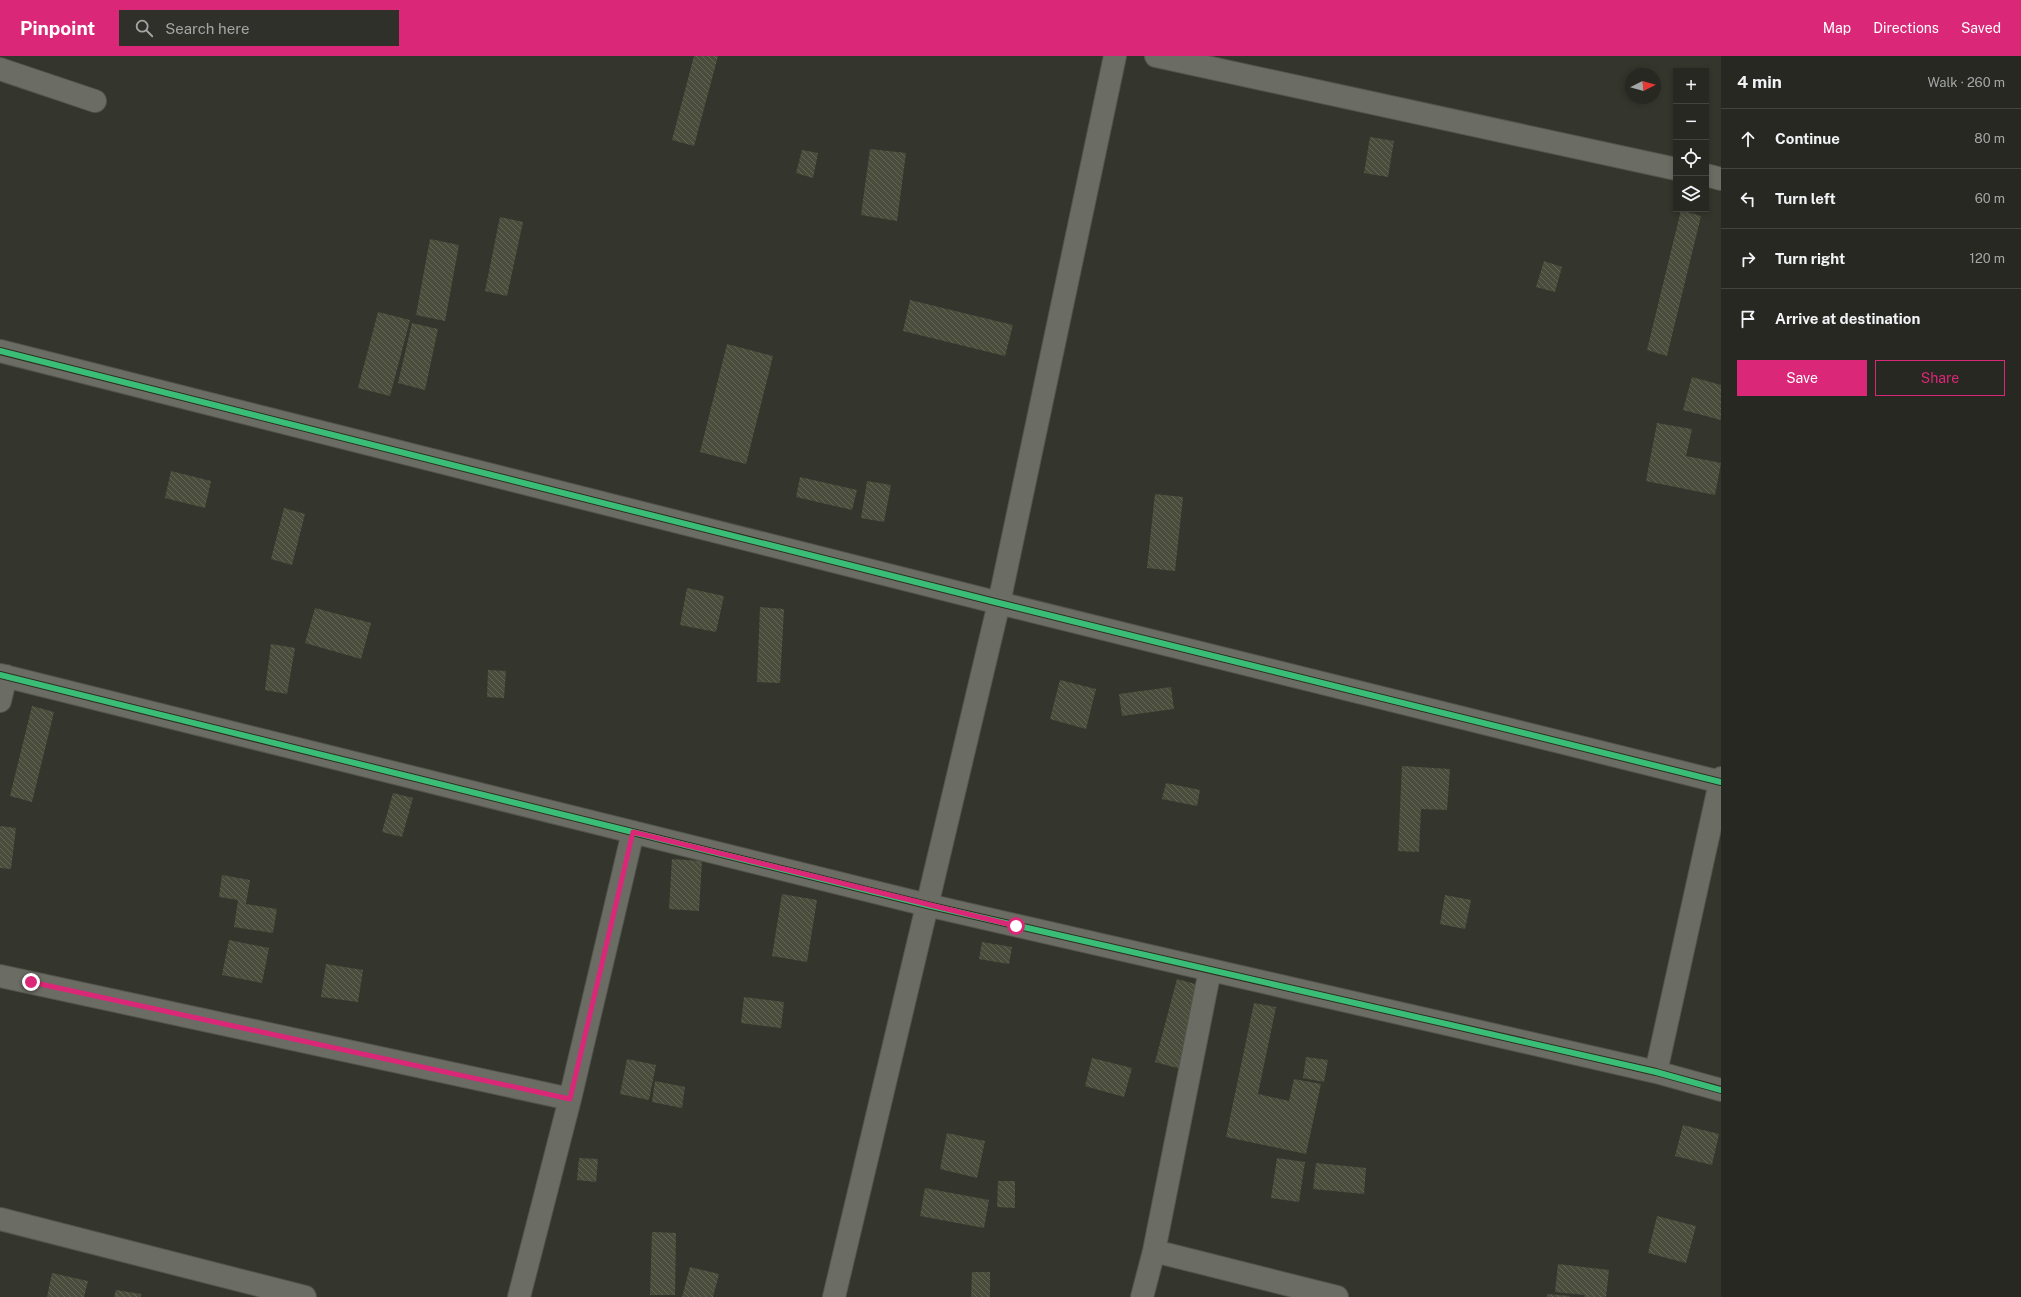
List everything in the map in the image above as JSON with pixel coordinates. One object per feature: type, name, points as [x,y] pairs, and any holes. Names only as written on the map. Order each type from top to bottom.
[{"type":"street","points":[[834,1297],[998,603],[1115,56]]},
{"type":"street","points":[[1156,56],[1673,168]]},
{"type":"street","points":[[0,69],[95,101]]},
{"type":"street","points":[[1709,176],[1721,178]]},
{"type":"street","points":[[0,351],[998,603],[1721,781],[1656,1072]]},
{"type":"street","points":[[0,701],[3,676],[927,905],[1656,1072],[1721,1090]]},
{"type":"street","points":[[519,1297],[570,1099],[633,832]]},
{"type":"street","points":[[1142,1297],[1154,1251],[1210,970]]},
{"type":"street","points":[[0,976],[570,1099]]},
{"type":"street","points":[[0,1219],[305,1297]]},
{"type":"street","points":[[1154,1251],[1337,1297]]},
{"type":"building","points":[[694,56],[718,56],[694,146],[672,140]]},
{"type":"building","points":[[1370,137],[1394,141],[1388,177],[1364,173]]},
{"type":"building","points":[[870,149],[906,153],[897,221],[861,215]]},
{"type":"building","points":[[802,150],[818,153],[813,178],[796,173]]},
{"type":"building","points":[[1681,212],[1688,212],[1701,216],[1667,356],[1647,350]]},
{"type":"building","points":[[500,217],[523,222],[507,296],[485,291]]},
{"type":"building","points":[[430,239],[459,245],[445,321],[416,315]]},
{"type":"building","points":[[1544,261],[1562,267],[1555,292],[1536,287]]},
{"type":"building","points":[[910,300],[1013,325],[1005,356],[903,331]]},
{"type":"building","points":[[378,312],[410,320],[390,396],[358,388]]},
{"type":"building","points":[[412,323],[438,329],[425,390],[398,383]]},
{"type":"building","points":[[727,344],[773,356],[746,464],[700,452]]},
{"type":"building","points":[[1692,377],[1721,385],[1721,420],[1683,410]]},
{"type":"building","points":[[1657,423],[1692,429],[1686,456],[1721,463],[1715,495],[1646,481]]},
{"type":"building","points":[[171,471],[211,481],[205,508],[165,498]]},
{"type":"building","points":[[800,477],[857,490],[852,510],[796,497]]},
{"type":"building","points":[[867,481],[891,485],[884,522],[861,518]]},
{"type":"building","points":[[1155,494],[1183,497],[1175,571],[1147,568]]},
{"type":"building","points":[[284,508],[305,514],[292,565],[271,559]]},
{"type":"building","points":[[687,588],[724,596],[716,632],[680,625]]},
{"type":"building","points":[[760,607],[784,609],[780,683],[757,682]]},
{"type":"building","points":[[315,608],[371,623],[361,659],[305,643]]},
{"type":"building","points":[[271,644],[295,648],[287,694],[265,690]]},
{"type":"building","points":[[488,670],[506,671],[504,698],[487,697]]},
{"type":"building","points":[[1060,680],[1096,689],[1086,729],[1050,719]]},
{"type":"building","points":[[1171,687],[1174,709],[1122,716],[1119,694]]},
{"type":"building","points":[[32,706],[54,712],[32,802],[10,796]]},
{"type":"building","points":[[1402,766],[1450,769],[1447,810],[1421,809],[1419,852],[1398,851]]},
{"type":"building","points":[[1166,783],[1200,790],[1197,806],[1162,799]]},
{"type":"building","points":[[393,793],[413,798],[402,837],[382,832]]},
{"type":"building","points":[[0,826],[16,828],[11,869],[0,868]]},
{"type":"building","points":[[672,859],[702,861],[699,911],[669,909]]},
{"type":"building","points":[[222,875],[250,880],[246,904],[277,909],[273,933],[234,927],[238,900],[219,897]]},
{"type":"building","points":[[782,894],[817,900],[807,962],[772,956]]},
{"type":"building","points":[[1445,895],[1471,900],[1465,929],[1440,924]]},
{"type":"building","points":[[229,940],[269,948],[262,983],[222,975]]},
{"type":"building","points":[[982,942],[1012,947],[1009,964],[979,959]]},
{"type":"building","points":[[326,964],[363,970],[358,1002],[321,997]]},
{"type":"building","points":[[1177,979],[1210,988],[1188,1071],[1155,1062]]},
{"type":"building","points":[[744,997],[784,1002],[781,1028],[741,1023]]},
{"type":"building","points":[[1254,1003],[1276,1007],[1258,1094],[1289,1101],[1294,1079],[1321,1084],[1306,1154],[1226,1137]]},
{"type":"building","points":[[1306,1057],[1328,1060],[1324,1082],[1303,1078]]},
{"type":"building","points":[[1092,1058],[1132,1068],[1124,1097],[1085,1086]]},
{"type":"building","points":[[627,1059],[656,1065],[649,1100],[620,1094]]},
{"type":"building","points":[[655,1081],[685,1087],[682,1108],[652,1102]]},
{"type":"building","points":[[1683,1125],[1719,1134],[1712,1165],[1675,1156]]},
{"type":"building","points":[[947,1133],[985,1141],[977,1178],[940,1169]]},
{"type":"building","points":[[579,1158],[598,1159],[596,1182],[577,1180]]},
{"type":"building","points":[[1277,1158],[1305,1162],[1299,1202],[1271,1198]]},
{"type":"building","points":[[1316,1163],[1366,1168],[1364,1194],[1313,1189]]},
{"type":"building","points":[[998,1181],[1015,1181],[1015,1208],[997,1207]]},
{"type":"building","points":[[925,1188],[989,1200],[984,1228],[920,1216]]},
{"type":"building","points":[[1657,1216],[1696,1226],[1686,1263],[1648,1253]]},
{"type":"building","points":[[652,1232],[676,1233],[675,1295],[650,1295]]},
{"type":"building","points":[[1558,1264],[1609,1270],[1606,1297],[1584,1297],[1585,1295],[1555,1292]]},
{"type":"building","points":[[690,1267],[719,1274],[713,1297],[682,1297]]},
{"type":"building","points":[[972,1272],[990,1272],[990,1297],[971,1297]]},
{"type":"building","points":[[52,1273],[88,1281],[84,1297],[47,1297]]},
{"type":"building","points":[[116,1290],[141,1294],[141,1297],[114,1297]]},
{"type":"building","points":[[1547,1294],[1570,1296],[1570,1297],[1547,1297]]},
{"type":"cycle path","points":[[0,351],[999,603],[1721,782]]},
{"type":"cycle path","points":[[0,675],[927,905],[1656,1072],[1721,1090]]},
{"type":"route","points":[[31,982],[570,1099],[633,832],[1016,926]]}]
